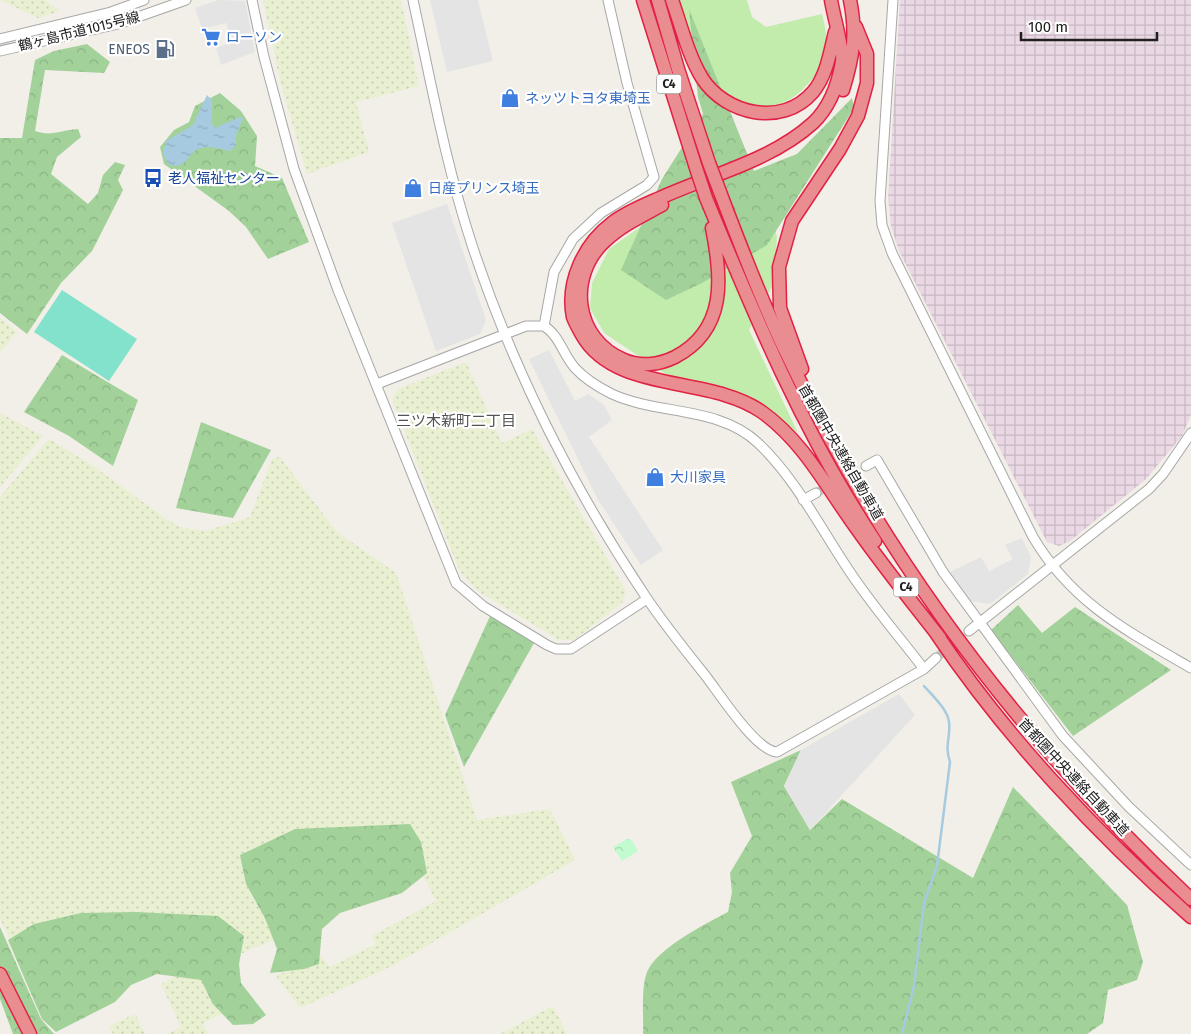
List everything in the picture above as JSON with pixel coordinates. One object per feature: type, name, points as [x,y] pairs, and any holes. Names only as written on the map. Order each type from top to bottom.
[{"type":"highway","name":"首都圏中央連絡自動車道","points":[[644,0],[706,198],[782,377],[827,463],[866,527],[940,638],[1009,728],[1049,774],[1142,872],[1191,917]]},
{"type":"highway","name":"首都圏中央連絡自動車道","points":[[658,0],[678,69],[709,163],[760,294],[784,348],[857,486],[911,573],[971,659],[1017,716],[1107,818],[1191,899]]},
{"type":"highway","points":[[672,0],[702,78],[717,96],[737,109],[756,113],[776,112],[795,105],[812,93],[824,75],[836,29]]},
{"type":"highway","points":[[831,0],[843,59],[833,96],[815,121],[788,143],[642,206],[612,222],[592,242],[580,263],[571,290],[574,319],[587,343],[607,361],[644,376],[722,393],[761,410],[792,437],[857,529],[940,638]]},
{"type":"highway","points":[[819,417],[780,308],[779,267],[792,221],[840,148],[858,116],[867,83],[867,54],[855,25],[850,0]]},
{"type":"highway","points":[[706,198],[719,260],[719,289],[714,315],[704,335],[686,351],[668,361],[647,365],[624,360],[608,350],[593,335],[582,312],[580,288],[590,259],[604,242],[626,224],[672,200],[773,159],[795,147],[814,132],[831,114],[842,91],[850,67],[855,25]]},
{"type":"highway","points":[[0,974],[30,1034]]},
{"type":"street","name":"鶴ヶ島市道1015号線","points":[[0,39],[111,12],[144,0]]},
{"type":"street","name":"鶴ヶ島市道1015号線","points":[[0,51],[118,24],[186,0]]},
{"type":"street","points":[[252,0],[264,57],[294,168],[338,290],[456,583],[473,599],[547,645],[563,649],[571,649],[647,599]]},
{"type":"street","points":[[413,0],[444,144],[472,245],[504,334],[543,420],[590,509],[647,599],[734,713],[762,746],[772,752],[781,751],[924,669],[936,658]]},
{"type":"street","points":[[544,326],[554,272],[573,239],[601,213],[647,185],[654,177],[627,83],[608,0]]},
{"type":"street","points":[[893,0],[882,169],[882,225],[892,253],[1033,537],[1052,567],[1086,602],[1118,625],[1191,668]]},
{"type":"street","points":[[377,384],[526,326],[544,326],[552,331],[575,369],[612,393],[631,401],[712,418],[741,431],[757,442],[778,466],[803,500],[847,569],[924,669]]},
{"type":"street","points":[[969,631],[1149,489],[1164,474],[1191,433]]},
{"type":"street","points":[[866,466],[877,460],[921,537],[980,623],[1063,736],[1129,807],[1191,865]]},
{"type":"street","points":[[803,500],[816,493]]},
{"type":"shaded area","points":[[218,0],[245,1],[255,52],[221,65],[216,48],[232,42],[226,23],[202,29],[195,8]]},
{"type":"shaded area","points":[[430,0],[478,0],[493,61],[447,72]]},
{"type":"shaded area","points":[[900,0],[1191,0],[1191,415],[1182,436],[1146,479],[1070,541],[1059,546],[1047,542],[899,251],[891,226],[888,198]]},
{"type":"shaded area","points":[[447,204],[486,320],[480,334],[436,351],[392,223]]},
{"type":"shaded area","points":[[549,350],[575,401],[588,394],[604,405],[612,420],[589,437],[663,550],[641,565],[597,498],[529,359]]},
{"type":"shaded area","points":[[1022,538],[1031,557],[1028,574],[990,604],[970,601],[950,572],[981,557],[989,571],[1013,559],[1005,545]]},
{"type":"shaded area","points":[[899,694],[915,715],[810,830],[784,786],[801,750]]},
{"type":"green space","points":[[0,0],[45,0],[60,11],[38,18]]},
{"type":"green space","points":[[263,0],[401,0],[419,86],[356,102],[369,152],[307,174],[280,81]]},
{"type":"green space","points":[[678,0],[747,0],[752,17],[766,27],[822,14],[826,38],[824,63],[804,88],[785,102],[765,107],[742,102],[721,89],[713,79],[698,52]]},
{"type":"green space","points":[[689,9],[754,171],[797,154],[852,98],[854,108],[767,245],[702,283],[666,300],[621,270],[662,179],[703,114],[698,97]]},
{"type":"green space","points":[[87,44],[110,62],[104,73],[45,70],[35,131],[51,133],[78,129],[81,137],[57,157],[51,174],[88,204],[98,193],[103,175],[115,162],[125,165],[118,180],[123,190],[92,251],[61,283],[27,334],[0,313],[0,138],[22,138],[35,60],[54,51]]},
{"type":"green space","points":[[220,93],[241,111],[257,136],[255,166],[282,178],[309,242],[268,259],[246,227],[229,211],[164,164],[160,147],[174,130],[189,122],[195,106]]},
{"type":"green space","points":[[773,221],[777,237],[773,285],[749,330],[798,433],[761,403],[730,389],[667,375],[604,333],[590,308],[592,283],[609,249],[640,227]]},
{"type":"green space","points":[[62,290],[137,339],[109,381],[34,332]]},
{"type":"green space","points":[[0,318],[17,332],[0,352]]},
{"type":"green space","points":[[62,355],[138,400],[113,466],[69,436],[24,412]]},
{"type":"green space","points":[[466,362],[502,443],[532,429],[626,591],[623,602],[574,640],[559,640],[478,591],[460,572],[392,399],[398,389]]},
{"type":"green space","points":[[0,413],[43,436],[0,487]]},
{"type":"green space","points":[[201,422],[271,450],[233,518],[176,508]]},
{"type":"green space","points":[[49,439],[92,465],[169,521],[183,528],[206,531],[250,517],[272,459],[280,457],[337,532],[396,573],[477,820],[550,809],[575,860],[390,967],[300,1008],[276,976],[320,955],[330,967],[376,944],[372,936],[436,901],[399,829],[284,935],[243,953],[182,929],[16,952],[0,919],[0,497]]},
{"type":"green space","points":[[1018,605],[1042,633],[1075,607],[1171,670],[1073,736],[991,630]]},
{"type":"green space","points":[[491,614],[534,643],[464,767],[445,715]]},
{"type":"green space","points":[[801,750],[784,786],[810,830],[842,799],[973,878],[1013,787],[1127,905],[1143,962],[1137,980],[1108,990],[1103,1023],[1087,1034],[643,1034],[643,991],[649,968],[655,960],[674,944],[696,929],[728,912],[732,892],[730,873],[752,836],[731,782]]},
{"type":"green space","points":[[410,824],[421,842],[427,873],[402,893],[340,913],[322,929],[319,964],[304,969],[270,973],[277,949],[265,918],[246,884],[240,855],[295,829]]},
{"type":"green space","points":[[627,839],[631,839],[638,851],[622,861],[613,847]]},
{"type":"green space","points":[[136,912],[218,916],[244,936],[239,964],[241,983],[266,1015],[253,1024],[233,1025],[213,1004],[201,980],[157,974],[131,985],[115,1002],[56,1032],[42,1019],[8,940],[34,924],[81,913]]},
{"type":"green space","points":[[0,927],[41,1019],[54,1034],[13,1034],[0,999]]},
{"type":"green space","points":[[203,962],[226,1012],[203,1023],[208,1034],[167,1034],[181,1027],[161,984]]},
{"type":"green space","points":[[553,1006],[567,1034],[500,1034]]},
{"type":"green space","points":[[135,1014],[145,1034],[113,1034],[109,1026]]},
{"type":"water","points":[[207,95],[212,100],[212,124],[215,128],[240,117],[243,118],[236,135],[236,145],[230,151],[206,147],[198,149],[182,164],[174,166],[168,164],[163,154],[166,141],[193,125]]},
{"type":"waterway","points":[[902,1034],[914,986],[924,903],[937,866],[950,762],[948,756],[948,717],[924,686]]},
{"type":"tunnel","points":[[816,493],[866,466]]},
{"type":"tunnel","points":[[936,658],[969,631]]},
{"type":"place","name":"ローソン","points":[[211,37]]},
{"type":"place","name":"ENEOS","points":[[165,49]]},
{"type":"place","name":"ネッツトヨタ東埼玉","points":[[510,98]]},
{"type":"place","name":"老人福祉センター","points":[[153,178]]},
{"type":"place","name":"日産プリンス埼玉","points":[[413,188]]},
{"type":"place","name":"大川家具","points":[[655,477]]},
{"type":"district","name":"三ツ木新町二丁目","points":[[456,421]]}]
